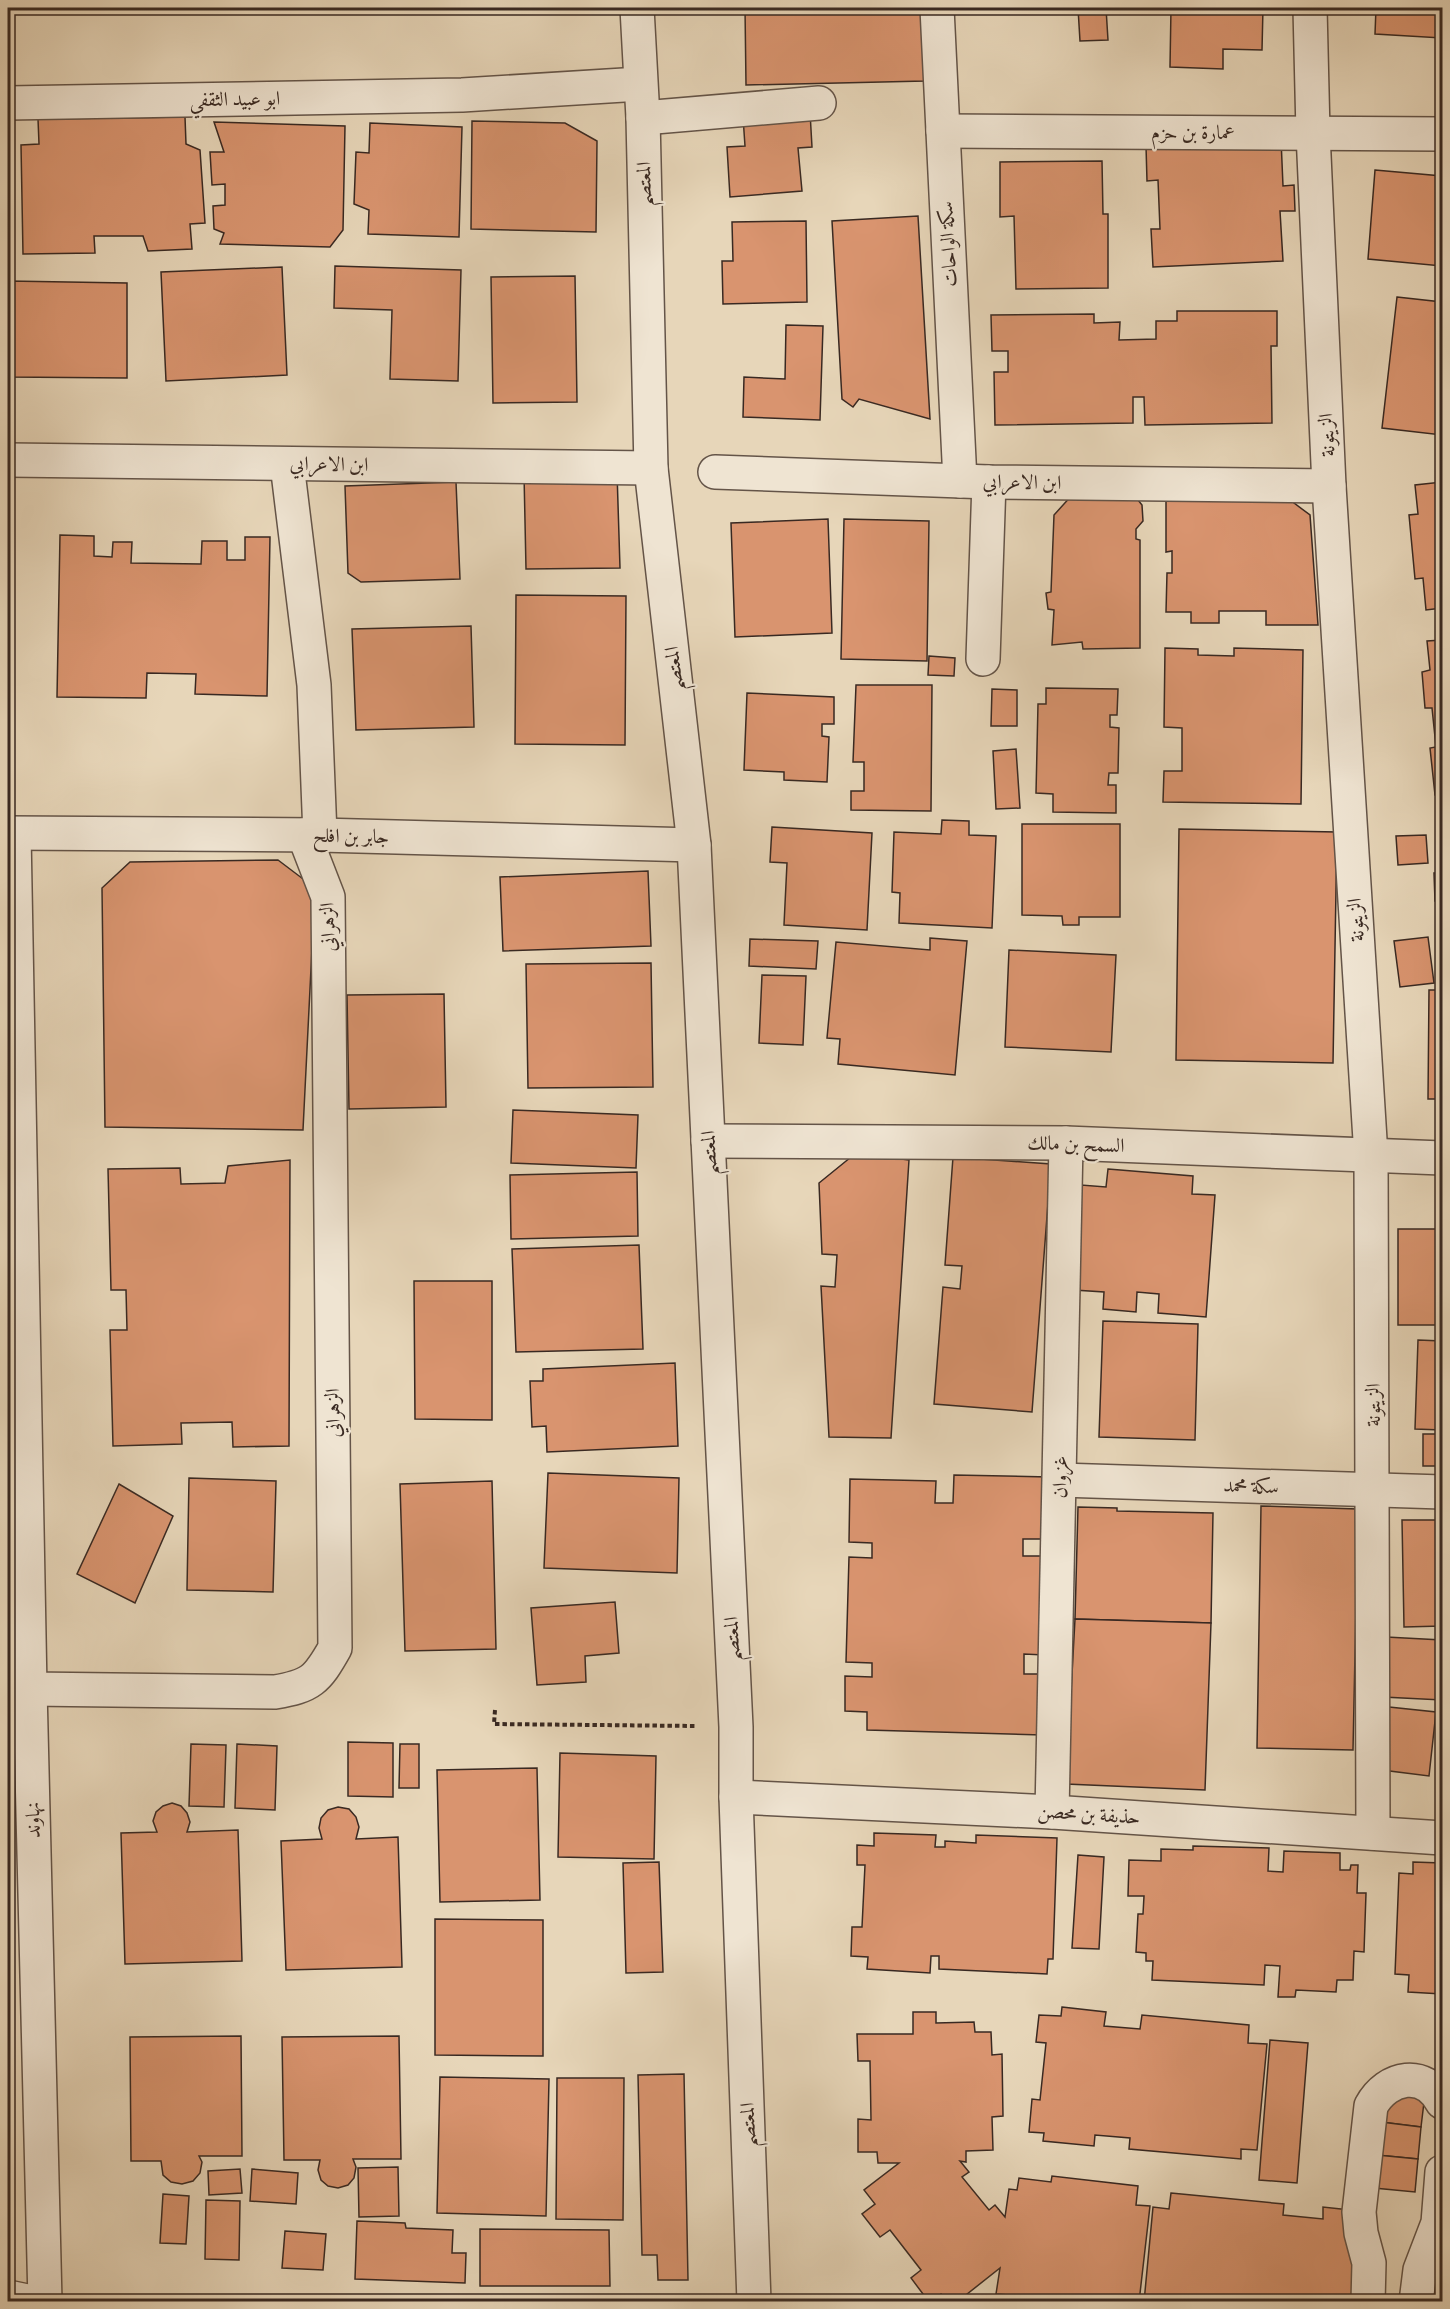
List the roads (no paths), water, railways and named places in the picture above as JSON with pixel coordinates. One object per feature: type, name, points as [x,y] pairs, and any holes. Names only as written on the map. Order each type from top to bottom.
[{"type":"street","name":"المعتصم","points":[[637,8],[643,118],[651,468],[694,845],[736,1727],[736,1797],[754,2301]]},
{"type":"street","name":"سكة الواحات","points":[[937,8],[943,131],[974,481],[983,659]]},
{"type":"street","name":"الزيتونة","points":[[1310,8],[1313,133],[1329,486],[1371,1155],[1374,1490],[1373,1833]]},
{"type":"street","name":"ابو عبيد الثقفي","points":[[8,103],[462,95],[640,84]]},
{"type":"street","points":[[643,118],[819,103]]},
{"type":"street","name":"عمارة بن حزم","points":[[943,131],[1443,134]]},
{"type":"street","name":"ابن الاعرابي","points":[[8,460],[651,468]]},
{"type":"street","name":"الزهراني","points":[[19,1688],[275,1692],[301,1688],[321,1673],[335,1648],[328,897],[312,835],[314,685],[287,464]]},
{"type":"street","name":"ابن الاعرابي","points":[[715,472],[974,481],[1329,486]]},
{"type":"street","name":"جابر بن افلح","points":[[11,833],[312,835],[694,845]]},
{"type":"street","name":"نهاوند","points":[[11,833],[19,1688],[45,2301]]},
{"type":"street","name":"السمح بن مالك","points":[[708,1140],[1066,1143],[1443,1158]]},
{"type":"street","name":"غزوان","points":[[1052,1812],[1066,1143]]},
{"type":"street","name":"سكة محمد","points":[[1060,1480],[1443,1492]]},
{"type":"street","name":"حذيفة بن محصن","points":[[736,1797],[1052,1812],[1443,1838]]},
{"type":"street","points":[[1368,2301],[1369,2263],[1361,2234],[1359,2212],[1371,2106],[1377,2094],[1400,2080],[1413,2080],[1427,2085],[1438,2094],[1443,2102]]},
{"type":"street","points":[[1416,2301],[1420,2270],[1438,2223],[1443,2172]]},
{"type":"street","points":[[8,2296],[32,2301]]}]
